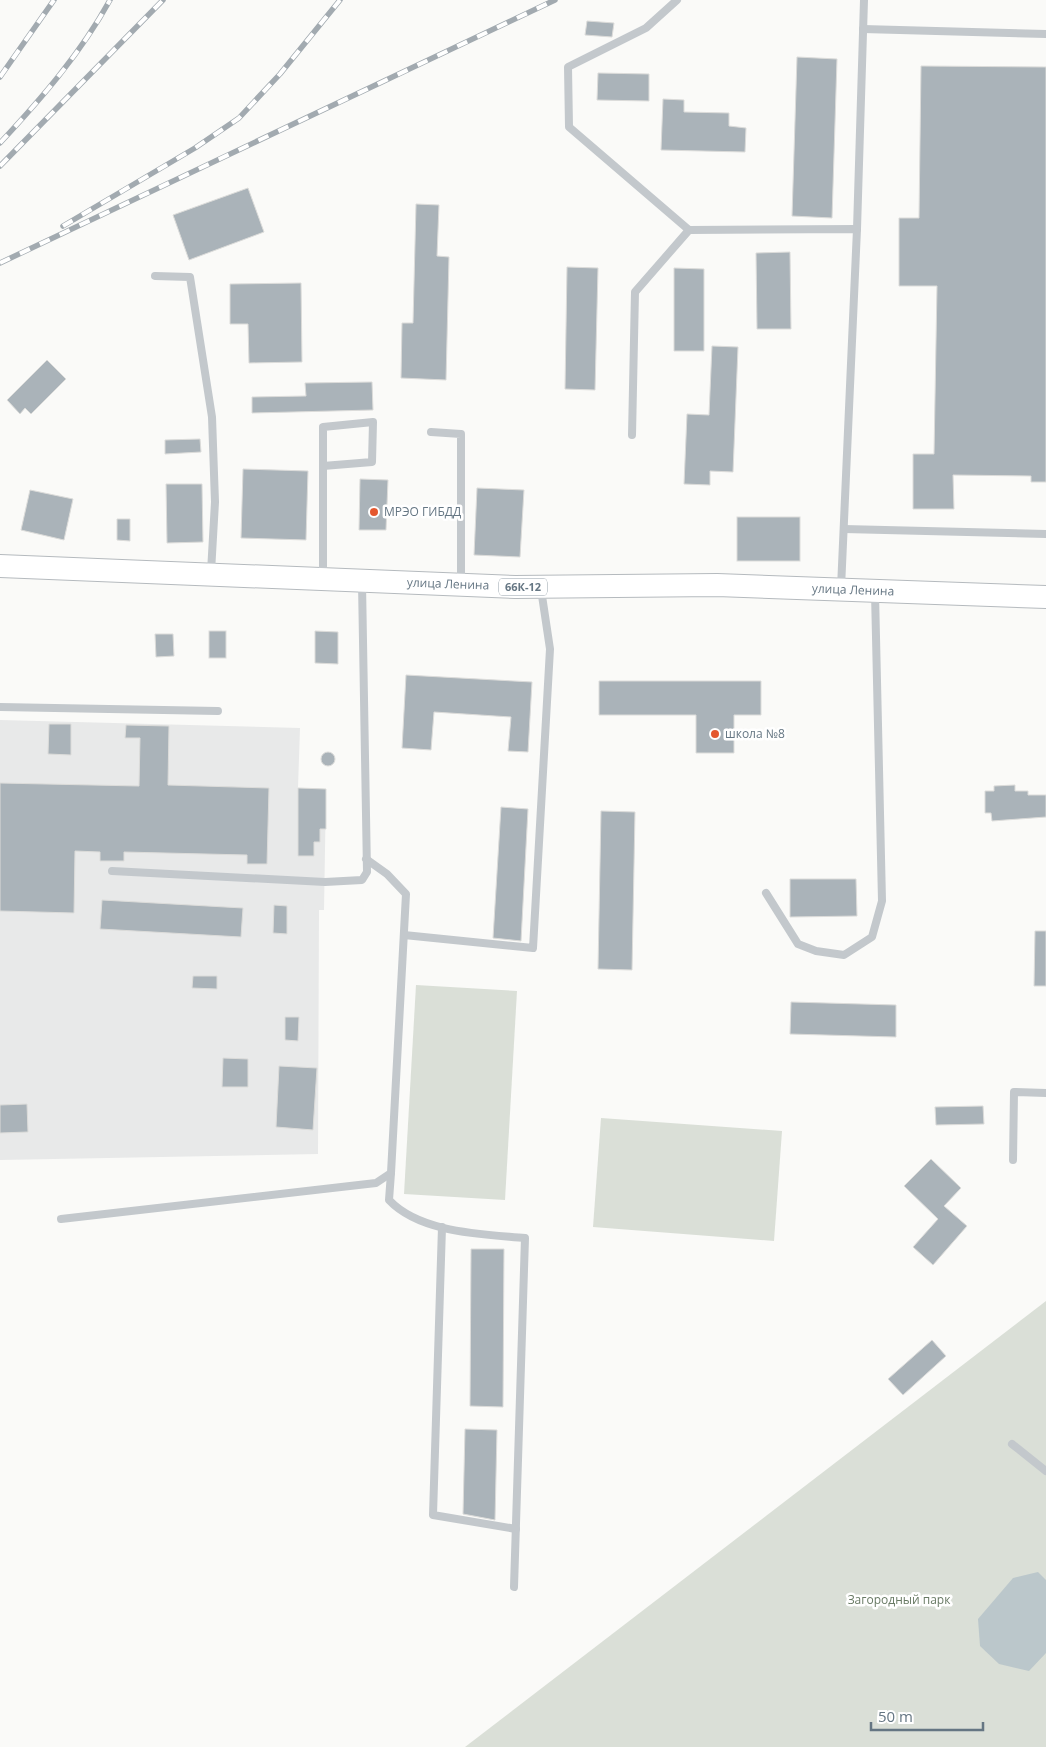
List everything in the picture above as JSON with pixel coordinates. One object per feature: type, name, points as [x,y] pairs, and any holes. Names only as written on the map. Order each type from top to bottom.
[{"type":"main road","name":"улица Ленина","points":[[0,566],[211,576],[541,587],[717,585],[1046,597]]},
{"type":"lane","points":[[677,0],[646,28],[568,67],[570,127],[689,230],[857,229]]},
{"type":"lane","points":[[841,590],[857,229],[864,0]]},
{"type":"lane","points":[[863,30],[1046,34]]},
{"type":"lane","points":[[632,435],[635,292],[689,230]]},
{"type":"lane","points":[[155,276],[190,277],[212,417],[215,502],[211,576]]},
{"type":"lane","points":[[323,466],[372,462],[373,422],[323,427],[323,466],[323,580]]},
{"type":"lane","points":[[431,432],[461,434],[461,583]]},
{"type":"lane","points":[[844,529],[1046,534]]},
{"type":"lane","points":[[112,871],[325,882],[362,880],[367,872],[362,581]]},
{"type":"lane","points":[[404,935],[533,948],[550,649],[541,587]]},
{"type":"lane","points":[[766,893],[798,944],[816,951],[844,955],[872,937],[882,901],[875,591]]},
{"type":"lane","points":[[0,707],[218,712]]},
{"type":"lane","points":[[366,859],[388,874],[406,894],[389,1200],[399,1211],[452,1231],[525,1238],[514,1587]]},
{"type":"lane","points":[[1013,1160],[1014,1092],[1046,1093]]},
{"type":"lane","points":[[61,1218],[376,1183],[391,1173]]},
{"type":"lane","points":[[442,1227],[433,1515],[516,1529]]},
{"type":"lane","points":[[1012,1444],[1046,1471]]},
{"type":"shaded area","points":[[0,720],[300,728],[298,788],[326,789],[324,910],[319,910],[318,1154],[0,1160]]},
{"type":"shaded area","points":[[1038,1572],[1046,1580],[1046,1653],[1029,1671],[999,1664],[980,1646],[978,1619],[1013,1578]]},
{"type":"green space","points":[[416,985],[517,991],[505,1200],[404,1194]]},
{"type":"green space","points":[[601,1118],[782,1131],[774,1241],[593,1227]]},
{"type":"green space","name":"Загородный парк","points":[[1046,1301],[1046,1747],[465,1747]]},
{"type":"building","points":[[587,21],[614,23],[612,37],[585,35]]},
{"type":"building","points":[[797,57],[837,59],[832,218],[792,216]]},
{"type":"building","points":[[921,66],[1046,67],[1046,482],[1031,482],[1031,476],[953,475],[954,509],[913,509],[913,454],[934,454],[937,286],[899,286],[899,218],[919,218]]},
{"type":"building","points":[[598,73],[649,74],[649,101],[597,100]]},
{"type":"building","points":[[663,99],[684,100],[684,112],[729,113],[729,126],[746,128],[745,152],[661,150]]},
{"type":"building","points":[[248,188],[264,232],[189,260],[173,215]]},
{"type":"building","points":[[416,204],[439,205],[437,256],[449,257],[446,380],[401,378],[402,323],[413,323]]},
{"type":"building","points":[[790,252],[791,329],[757,329],[756,253]]},
{"type":"building","points":[[567,267],[598,268],[595,390],[565,389]]},
{"type":"building","points":[[674,268],[704,269],[704,351],[674,351]]},
{"type":"building","points":[[301,283],[302,362],[249,363],[248,324],[230,324],[230,284]]},
{"type":"building","points":[[712,346],[738,347],[733,472],[710,471],[710,485],[684,484],[687,414],[709,415]]},
{"type":"building","points":[[47,360],[66,379],[31,414],[25,408],[20,414],[7,400]]},
{"type":"building","points":[[372,382],[373,410],[252,413],[252,397],[306,396],[305,383]]},
{"type":"building","points":[[200,439],[201,452],[165,454],[165,440]]},
{"type":"building","points":[[243,469],[308,471],[306,540],[241,538]]},
{"type":"building","points":[[360,479],[388,480],[386,530],[359,530]]},
{"type":"building","points":[[166,484],[202,484],[203,542],[167,543]]},
{"type":"building","points":[[477,488],[524,490],[520,557],[474,555]]},
{"type":"building","points":[[30,490],[73,499],[64,540],[21,530]]},
{"type":"building","points":[[737,517],[800,517],[800,561],[737,561]]},
{"type":"building","points":[[117,519],[130,519],[130,541],[117,540]]},
{"type":"building","points":[[209,631],[226,631],[226,658],[209,658]]},
{"type":"building","points":[[315,631],[338,632],[338,664],[315,663]]},
{"type":"building","points":[[155,634],[173,634],[174,656],[156,657]]},
{"type":"building","points":[[406,675],[532,682],[528,752],[508,751],[511,717],[434,712],[431,750],[402,748]]},
{"type":"building","name":"школа №8","points":[[599,681],[761,681],[761,715],[734,715],[734,753],[696,753],[696,715],[599,715]]},
{"type":"building","points":[[49,724],[71,724],[71,755],[48,754]]},
{"type":"building","points":[[126,725],[169,726],[168,785],[269,788],[267,864],[247,864],[247,855],[124,852],[124,861],[100,861],[100,852],[75,851],[74,913],[0,911],[0,783],[139,786],[140,738],[125,738]]},
{"type":"building","points":[[328,752],[333,754],[335,759],[333,764],[328,766],[323,764],[321,759],[323,754]]},
{"type":"building","points":[[1015,785],[1015,791],[1028,791],[1028,795],[1046,795],[1046,817],[992,821],[991,813],[985,813],[985,791],[994,791],[994,786]]},
{"type":"building","points":[[298,788],[326,789],[326,829],[320,829],[320,842],[314,842],[314,856],[298,856]]},
{"type":"building","points":[[501,807],[528,809],[521,941],[493,938]]},
{"type":"building","points":[[601,811],[635,812],[632,970],[598,969]]},
{"type":"building","points":[[790,879],[856,879],[857,916],[790,917]]},
{"type":"building","points":[[102,900],[243,908],[241,937],[100,929]]},
{"type":"building","points":[[274,905],[287,906],[287,934],[273,933]]},
{"type":"building","points":[[1035,931],[1046,931],[1046,986],[1034,986]]},
{"type":"building","points":[[193,976],[217,976],[217,989],[192,988]]},
{"type":"building","points":[[791,1002],[896,1005],[896,1037],[790,1034]]},
{"type":"building","points":[[285,1017],[299,1017],[298,1041],[285,1040]]},
{"type":"building","points":[[223,1058],[248,1059],[248,1087],[222,1087]]},
{"type":"building","points":[[279,1066],[317,1068],[313,1130],[276,1127]]},
{"type":"building","points":[[27,1104],[28,1132],[0,1133],[0,1105]]},
{"type":"building","points":[[983,1106],[984,1124],[936,1125],[935,1107]]},
{"type":"building","points":[[931,1159],[961,1188],[944,1206],[967,1226],[933,1265],[913,1247],[938,1219],[904,1186]]},
{"type":"building","points":[[471,1249],[504,1249],[503,1407],[470,1406]]},
{"type":"building","points":[[932,1340],[946,1356],[903,1395],[888,1379]]},
{"type":"building","points":[[465,1429],[497,1430],[495,1520],[463,1514]]},
{"type":"railway","points":[[0,77],[54,0]]},
{"type":"railway","points":[[0,143],[30,110],[73,57],[99,20],[110,0]]},
{"type":"railway","points":[[0,166],[163,0]]},
{"type":"railway","points":[[63,226],[195,148],[239,118],[280,74],[340,0]]},
{"type":"railway","points":[[0,263],[555,0]]},
{"type":"place","name":"МРЭО ГИБДД","points":[[374,512]]},
{"type":"place","name":"школа №8","points":[[715,734]]}]
